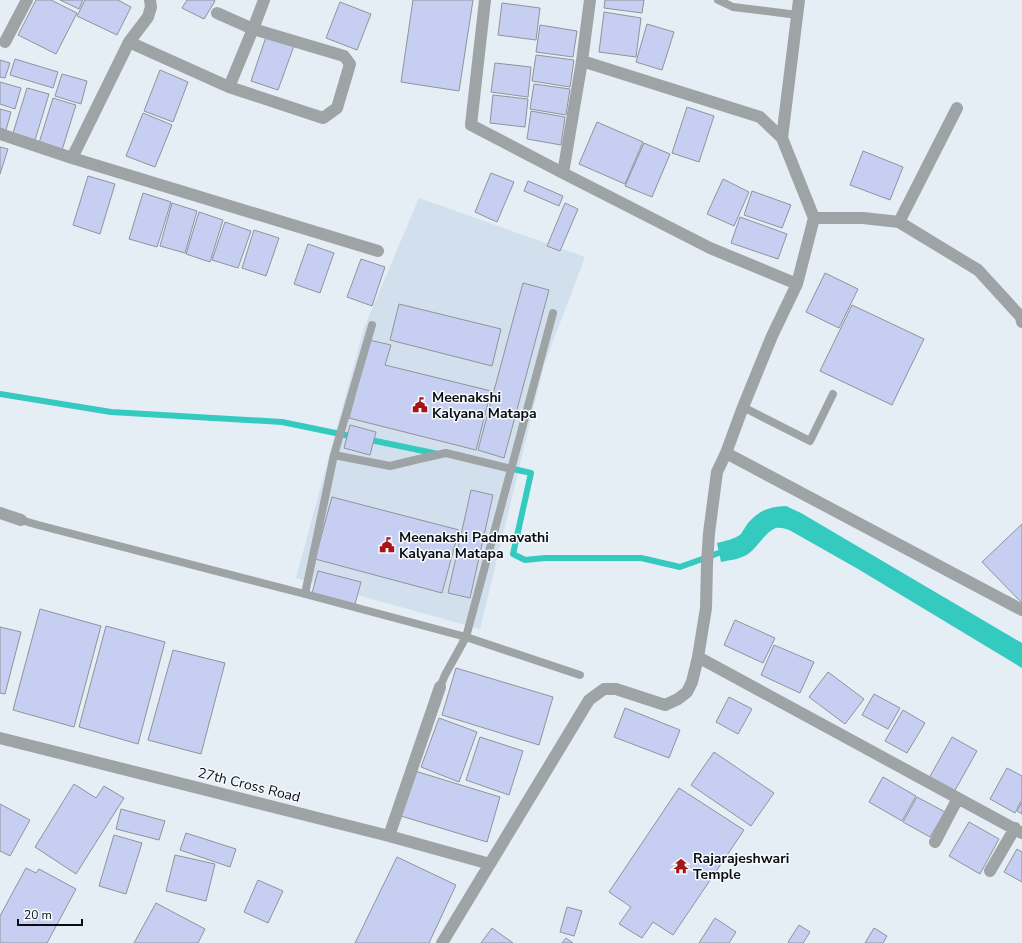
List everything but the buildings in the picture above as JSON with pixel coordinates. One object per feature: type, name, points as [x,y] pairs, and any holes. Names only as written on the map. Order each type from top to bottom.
[{"type":"street","points":[[5,42],[27,0]]},
{"type":"street","points":[[72,158],[129,42],[148,17],[151,7],[150,0]]},
{"type":"street","points":[[229,87],[254,29],[264,0]]},
{"type":"street","points":[[485,0],[471,125],[710,248],[796,284]]},
{"type":"street","points":[[563,173],[582,61],[590,0]]},
{"type":"street","points":[[782,138],[799,0]]},
{"type":"street","points":[[129,42],[229,87],[323,118],[337,108],[350,64],[344,56],[254,29],[217,13]]},
{"type":"street","points":[[442,943],[589,700],[604,689],[616,689],[665,705],[678,699],[687,692],[692,682],[698,657],[706,608],[706,564],[717,472],[726,453],[742,407],[796,284],[814,218],[782,138],[760,117],[582,61]]},
{"type":"street","points":[[899,222],[957,108]]},
{"type":"street","points":[[0,134],[72,158],[378,251]]},
{"type":"street","points":[[814,218],[863,218],[899,222],[978,270],[1021,317],[1022,322]]},
{"type":"street","points":[[726,453],[1022,610]]},
{"type":"street","points":[[0,513],[20,520]]},
{"type":"street","points":[[698,657],[1018,831],[990,871]]},
{"type":"street","points":[[389,836],[440,688]]},
{"type":"street","name":"27th Cross Road","points":[[0,738],[389,836],[490,864]]},
{"type":"street","points":[[935,842],[958,798]]},
{"type":"lane","points":[[718,0],[733,7],[798,15]]},
{"type":"lane","points":[[440,688],[445,675],[466,637],[553,314]]},
{"type":"lane","points":[[305,594],[334,454],[372,325]]},
{"type":"lane","points":[[742,407],[810,441],[833,394]]},
{"type":"lane","points":[[334,454],[390,466],[446,453],[512,469]]},
{"type":"lane","points":[[20,520],[466,637],[580,675]]},
{"type":"shaded area","points":[[419,198],[585,257],[544,365],[480,629],[296,578],[364,328]]},
{"type":"shaded area","points":[[786,506],[801,513],[1022,643],[1022,668],[858,569],[791,531],[776,528],[765,536],[755,548],[745,556],[721,562],[717,543],[739,536],[748,523],[761,512],[769,508]]},
{"type":"waterway","points":[[0,394],[111,412],[282,422],[355,437]]},
{"type":"waterway","points":[[366,439],[438,454]]},
{"type":"waterway","points":[[509,468],[531,473],[513,554],[525,560],[545,558],[641,558],[680,567],[727,550]]},
{"type":"place","name":"Meenakshi Kalyana Matapa","points":[[420,405]]},
{"type":"place","name":"Meenakshi Padmavathi Kalyana Matapa","points":[[387,545]]},
{"type":"place","name":"Rajarajeshwari Temple","points":[[681,866]]}]
